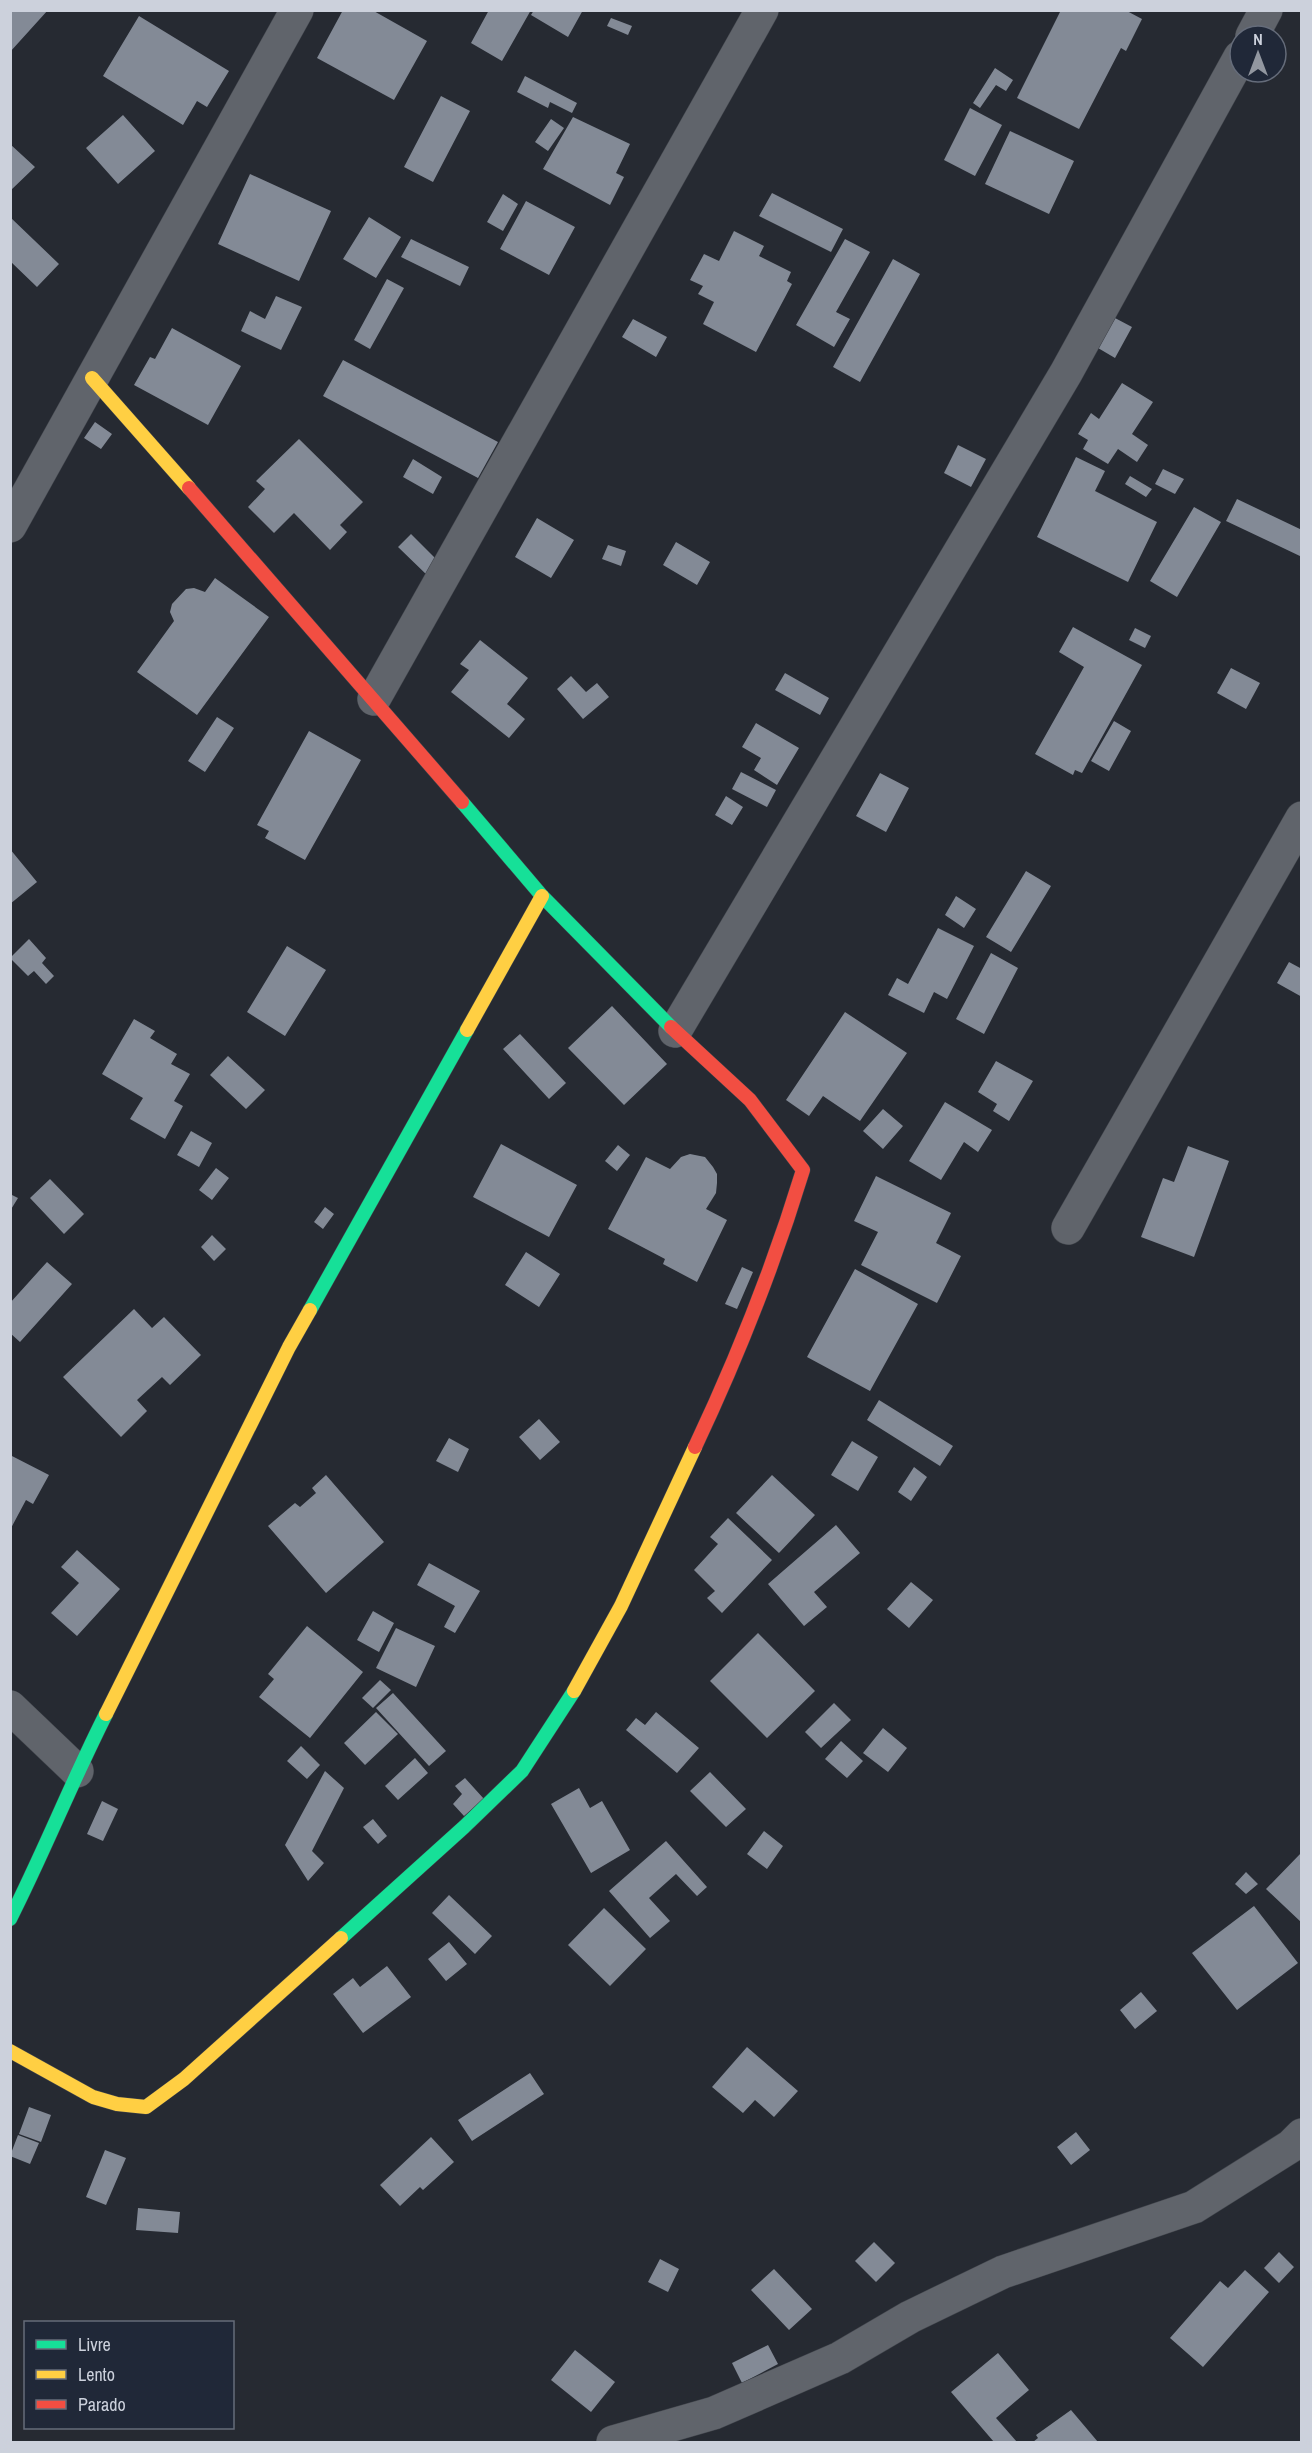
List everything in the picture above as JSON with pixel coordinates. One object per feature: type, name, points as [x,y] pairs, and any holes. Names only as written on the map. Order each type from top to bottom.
[{"type":"street","points":[[10,526],[297,10]]},
{"type":"street","points":[[374,699],[762,10]]},
{"type":"street","points":[[1258,24],[1266,10]]},
{"type":"street","points":[[675,1031],[1060,383],[1228,79]]},
{"type":"street","points":[[10,2051],[93,2097],[117,2104],[146,2107],[184,2079],[464,1827],[522,1771],[568,1701],[621,1606],[728,1377],[789,1216],[803,1170],[750,1100],[675,1031],[542,896],[374,699],[92,378]]},
{"type":"street","points":[[1068,1228],[1302,818]]},
{"type":"street","points":[[10,1919],[33,1874],[77,1771],[289,1347],[542,896]]},
{"type":"street","points":[[10,1707],[77,1771]]},
{"type":"street","points":[[613,2442],[714,2413],[756,2395],[840,2358],[910,2317],[1003,2272],[1194,2207],[1291,2146],[1302,2135]]},
{"type":"building","points":[[10,10],[48,10],[10,52]]},
{"type":"building","points":[[343,10],[372,10],[427,41],[394,100],[317,58]]},
{"type":"building","points":[[489,10],[531,10],[502,61],[471,43]]},
{"type":"building","points":[[534,10],[583,10],[568,37],[531,15]]},
{"type":"building","points":[[1061,10],[1125,10],[1142,19],[1126,51],[1121,48],[1079,129],[1017,98]]},
{"type":"building","points":[[139,16],[229,71],[207,107],[197,101],[183,125],[103,76]]},
{"type":"building","points":[[611,18],[632,26],[628,35],[607,26]]},
{"type":"building","points":[[995,68],[1013,80],[1006,91],[996,85],[980,108],[973,103]]},
{"type":"building","points":[[525,76],[577,103],[572,113],[550,102],[548,108],[517,92]]},
{"type":"building","points":[[441,96],[470,111],[433,182],[404,167]]},
{"type":"building","points":[[970,108],[1002,125],[975,176],[944,160]]},
{"type":"building","points":[[123,115],[155,151],[118,184],[86,148]]},
{"type":"building","points":[[573,117],[630,144],[616,173],[624,177],[610,205],[543,169]]},
{"type":"building","points":[[551,119],[564,128],[548,151],[535,142]]},
{"type":"building","points":[[1010,131],[1074,161],[1049,214],[985,184]]},
{"type":"building","points":[[10,144],[35,167],[10,191]]},
{"type":"building","points":[[250,174],[331,211],[299,281],[218,244]]},
{"type":"building","points":[[772,193],[843,229],[831,252],[759,216]]},
{"type":"building","points":[[503,194],[518,204],[503,231],[487,222]]},
{"type":"building","points":[[526,201],[575,227],[549,275],[500,249]]},
{"type":"building","points":[[10,217],[59,264],[37,287],[10,261]]},
{"type":"building","points":[[369,217],[401,237],[376,278],[343,259]]},
{"type":"building","points":[[734,231],[764,246],[759,256],[791,272],[787,281],[792,284],[756,352],[703,324],[714,302],[698,294],[703,286],[690,280],[704,254],[719,261]]},
{"type":"building","points":[[411,239],[469,267],[460,286],[401,257]]},
{"type":"building","points":[[845,239],[870,252],[836,312],[850,319],[834,347],[796,325]]},
{"type":"building","points":[[893,259],[920,274],[860,382],[833,367]]},
{"type":"building","points":[[387,279],[404,288],[370,349],[354,340]]},
{"type":"building","points":[[276,296],[302,307],[281,350],[241,331],[250,311],[265,319]]},
{"type":"building","points":[[1115,318],[1132,327],[1115,358],[1098,348]]},
{"type":"building","points":[[633,319],[667,337],[656,357],[622,337]]},
{"type":"building","points":[[172,328],[241,366],[208,425],[134,385],[150,357],[155,359]]},
{"type":"building","points":[[343,360],[498,442],[478,478],[323,396]]},
{"type":"building","points":[[1122,383],[1153,402],[1132,434],[1148,445],[1137,462],[1118,449],[1108,464],[1083,449],[1088,440],[1078,434],[1091,413],[1099,419]]},
{"type":"building","points":[[95,422],[112,434],[101,449],[84,438]]},
{"type":"building","points":[[299,439],[363,502],[340,525],[347,532],[330,550],[294,513],[274,533],[248,507],[265,489],[256,481]]},
{"type":"building","points":[[958,445],[986,459],[971,487],[944,473]]},
{"type":"building","points":[[1076,457],[1105,471],[1095,491],[1157,522],[1128,582],[1037,537]]},
{"type":"building","points":[[413,459],[442,477],[433,494],[403,477]]},
{"type":"building","points":[[1163,469],[1184,479],[1175,494],[1155,484]]},
{"type":"building","points":[[1130,476],[1152,489],[1146,497],[1125,484]]},
{"type":"building","points":[[1237,499],[1302,530],[1302,557],[1226,521]]},
{"type":"building","points":[[1194,507],[1221,522],[1177,597],[1150,581]]},
{"type":"building","points":[[537,518],[574,540],[551,578],[515,557]]},
{"type":"building","points":[[411,534],[442,565],[429,577],[398,547]]},
{"type":"building","points":[[676,542],[710,562],[697,585],[663,565]]},
{"type":"building","points":[[608,545],[626,551],[621,566],[602,559]]},
{"type":"building","points":[[215,578],[269,617],[197,715],[137,672],[174,621],[170,612],[172,604],[186,589],[194,588],[205,592]]},
{"type":"building","points":[[1073,627],[1142,665],[1082,773],[1075,770],[1073,775],[1035,754],[1084,667],[1059,652]]},
{"type":"building","points":[[1135,628],[1151,636],[1145,648],[1129,640]]},
{"type":"building","points":[[480,640],[528,678],[507,704],[525,719],[509,738],[451,692],[469,670],[460,664]]},
{"type":"building","points":[[1231,668],[1260,683],[1246,709],[1217,693]]},
{"type":"building","points":[[785,673],[829,698],[820,715],[775,690]]},
{"type":"building","points":[[571,676],[586,692],[597,683],[609,697],[583,719],[557,689]]},
{"type":"building","points":[[217,717],[234,728],[205,772],[188,761]]},
{"type":"building","points":[[1114,721],[1131,731],[1109,771],[1091,761]]},
{"type":"building","points":[[756,723],[799,748],[777,785],[754,770],[761,758],[742,747]]},
{"type":"building","points":[[309,731],[361,760],[305,860],[265,838],[269,831],[257,825]]},
{"type":"building","points":[[741,772],[776,790],[767,807],[732,789]]},
{"type":"building","points":[[880,773],[909,788],[886,832],[856,816]]},
{"type":"building","points":[[726,796],[743,807],[732,825],[715,815]]},
{"type":"building","points":[[10,849],[37,882],[10,904]]},
{"type":"building","points":[[1026,871],[1051,886],[1011,952],[986,937]]},
{"type":"building","points":[[956,896],[976,909],[964,928],[945,915]]},
{"type":"building","points":[[938,928],[974,946],[947,999],[934,992],[924,1013],[888,995],[897,978],[908,984]]},
{"type":"building","points":[[29,939],[46,958],[42,963],[54,976],[46,984],[34,971],[28,976],[10,958]]},
{"type":"building","points":[[287,946],[326,970],[285,1036],[247,1012]]},
{"type":"building","points":[[991,953],[1018,968],[984,1034],[956,1019]]},
{"type":"building","points":[[1289,962],[1302,969],[1302,997],[1277,983]]},
{"type":"building","points":[[612,1006],[667,1064],[624,1105],[568,1048]]},
{"type":"building","points":[[845,1012],[907,1053],[860,1121],[823,1096],[809,1116],[786,1100]]},
{"type":"building","points":[[134,1019],[155,1031],[150,1038],[177,1054],[171,1064],[190,1074],[174,1101],[183,1106],[165,1139],[130,1119],[143,1098],[102,1074]]},
{"type":"building","points":[[520,1034],[566,1083],[549,1099],[503,1049]]},
{"type":"building","points":[[228,1056],[265,1090],[246,1109],[210,1075]]},
{"type":"building","points":[[996,1061],[1033,1081],[1009,1121],[993,1111],[997,1104],[978,1092]]},
{"type":"building","points":[[945,1102],[992,1130],[978,1152],[964,1142],[941,1180],[909,1161]]},
{"type":"building","points":[[883,1109],[903,1126],[883,1149],[863,1131]]},
{"type":"building","points":[[191,1131],[212,1143],[199,1167],[177,1155]]},
{"type":"building","points":[[501,1144],[577,1185],[549,1237],[473,1197]]},
{"type":"building","points":[[618,1145],[630,1155],[617,1171],[605,1161]]},
{"type":"building","points":[[1188,1146],[1229,1161],[1194,1257],[1141,1237],[1163,1178],[1174,1182]]},
{"type":"building","points":[[690,1154],[705,1157],[717,1174],[716,1193],[706,1209],[727,1220],[697,1282],[663,1264],[665,1259],[608,1229],[646,1157],[670,1169],[681,1157]]},
{"type":"building","points":[[216,1168],[229,1178],[212,1200],[199,1190]]},
{"type":"building","points":[[876,1176],[951,1213],[936,1243],[961,1256],[937,1303],[861,1265],[878,1232],[854,1221]]},
{"type":"building","points":[[50,1179],[84,1214],[64,1234],[30,1198]]},
{"type":"building","points":[[10,1194],[18,1198],[10,1211]]},
{"type":"building","points":[[325,1207],[334,1214],[323,1229],[314,1222]]},
{"type":"building","points":[[212,1235],[226,1249],[214,1261],[201,1247]]},
{"type":"building","points":[[526,1252],[560,1274],[539,1307],[505,1285]]},
{"type":"building","points":[[47,1262],[72,1284],[20,1342],[10,1333],[10,1303]]},
{"type":"building","points":[[742,1267],[753,1272],[737,1309],[725,1304]]},
{"type":"building","points":[[855,1269],[918,1304],[870,1391],[807,1357]]},
{"type":"building","points":[[134,1309],[152,1328],[164,1317],[201,1355],[170,1385],[162,1377],[137,1400],[147,1411],[121,1437],[63,1377]]},
{"type":"building","points":[[879,1400],[953,1446],[940,1466],[867,1420]]},
{"type":"building","points":[[539,1419],[560,1442],[540,1460],[519,1437]]},
{"type":"building","points":[[449,1438],[469,1449],[458,1472],[436,1461]]},
{"type":"building","points":[[852,1441],[878,1457],[858,1491],[831,1475]]},
{"type":"building","points":[[10,1455],[49,1475],[33,1504],[26,1500],[10,1530]]},
{"type":"building","points":[[914,1467],[927,1477],[911,1501],[898,1492]]},
{"type":"building","points":[[326,1475],[384,1542],[326,1593],[268,1526],[295,1503],[300,1507],[316,1493],[312,1488]]},
{"type":"building","points":[[772,1475],[815,1515],[779,1553],[736,1513]]},
{"type":"building","points":[[728,1518],[772,1560],[722,1613],[707,1598],[715,1591],[694,1570],[718,1544],[710,1537]]},
{"type":"building","points":[[836,1525],[860,1553],[814,1592],[827,1607],[804,1626],[768,1584]]},
{"type":"building","points":[[77,1550],[120,1589],[77,1636],[51,1613],[79,1583],[61,1567]]},
{"type":"building","points":[[429,1563],[480,1591],[455,1633],[444,1627],[455,1606],[417,1585]]},
{"type":"building","points":[[911,1582],[933,1600],[909,1628],[887,1609]]},
{"type":"building","points":[[373,1611],[394,1623],[379,1652],[357,1640]]},
{"type":"building","points":[[307,1626],[363,1672],[310,1738],[259,1697],[274,1679],[268,1674]]},
{"type":"building","points":[[396,1628],[435,1646],[416,1687],[376,1668]]},
{"type":"building","points":[[758,1633],[815,1691],[767,1738],[710,1681]]},
{"type":"building","points":[[380,1680],[391,1690],[373,1708],[362,1698]]},
{"type":"building","points":[[393,1693],[446,1751],[429,1766],[376,1708]]},
{"type":"building","points":[[834,1703],[851,1720],[821,1748],[805,1732]]},
{"type":"building","points":[[376,1712],[398,1734],[365,1765],[344,1743]]},
{"type":"building","points":[[656,1712],[699,1748],[677,1773],[626,1730],[636,1718],[645,1725]]},
{"type":"building","points":[[883,1728],[907,1748],[888,1772],[863,1753]]},
{"type":"building","points":[[841,1741],[863,1761],[847,1778],[825,1759]]},
{"type":"building","points":[[301,1746],[320,1765],[307,1779],[287,1761]]},
{"type":"building","points":[[415,1758],[428,1773],[398,1800],[385,1786]]},
{"type":"building","points":[[325,1771],[344,1788],[312,1851],[324,1863],[308,1881],[285,1845]]},
{"type":"building","points":[[710,1772],[746,1809],[726,1827],[690,1791]]},
{"type":"building","points":[[465,1778],[484,1799],[464,1816],[453,1804],[462,1794],[455,1786]]},
{"type":"building","points":[[579,1788],[590,1808],[602,1801],[630,1850],[591,1873],[551,1804]]},
{"type":"building","points":[[102,1801],[118,1809],[103,1841],[87,1834]]},
{"type":"building","points":[[373,1819],[387,1836],[378,1844],[363,1827]]},
{"type":"building","points":[[764,1831],[783,1846],[767,1869],[747,1854]]},
{"type":"building","points":[[666,1841],[707,1887],[697,1896],[676,1874],[649,1898],[670,1921],[650,1938],[609,1891]]},
{"type":"building","points":[[1302,1852],[1302,1923],[1266,1889]]},
{"type":"building","points":[[1246,1872],[1258,1884],[1246,1894],[1235,1884]]},
{"type":"building","points":[[449,1895],[492,1936],[475,1954],[432,1913]]},
{"type":"building","points":[[1254,1906],[1298,1963],[1237,2010],[1192,1953]]},
{"type":"building","points":[[604,1908],[646,1949],[610,1986],[568,1945]]},
{"type":"building","points":[[449,1942],[467,1964],[446,1981],[428,1959]]},
{"type":"building","points":[[387,1966],[411,1997],[363,2033],[333,1994],[353,1978],[360,1987]]},
{"type":"building","points":[[1141,1992],[1157,2011],[1135,2029],[1120,2010]]},
{"type":"building","points":[[747,2047],[798,2091],[774,2117],[755,2100],[743,2113],[712,2087]]},
{"type":"building","points":[[530,2073],[544,2094],[472,2141],[458,2120]]},
{"type":"building","points":[[29,2107],[51,2115],[41,2142],[19,2134]]},
{"type":"building","points":[[1076,2132],[1090,2150],[1071,2165],[1057,2147]]},
{"type":"building","points":[[18,2135],[39,2143],[30,2164],[10,2156]]},
{"type":"building","points":[[431,2137],[454,2162],[423,2190],[420,2187],[400,2206],[380,2185]]},
{"type":"building","points":[[105,2150],[126,2158],[106,2205],[86,2197]]},
{"type":"building","points":[[138,2208],[180,2212],[178,2233],[136,2230]]},
{"type":"building","points":[[874,2242],[895,2263],[876,2282],[855,2261]]},
{"type":"building","points":[[1279,2252],[1294,2267],[1279,2283],[1264,2268]]},
{"type":"building","points":[[660,2259],[679,2269],[668,2292],[648,2282]]},
{"type":"building","points":[[774,2269],[812,2309],[789,2330],[751,2290]]},
{"type":"building","points":[[1245,2270],[1269,2292],[1203,2367],[1170,2338],[1220,2281],[1228,2288]]},
{"type":"building","points":[[768,2345],[778,2364],[742,2383],[732,2363]]},
{"type":"building","points":[[575,2350],[615,2382],[591,2412],[551,2380]]},
{"type":"building","points":[[998,2353],[1029,2390],[996,2418],[1017,2442],[994,2442],[951,2392]]},
{"type":"building","points":[[1071,2410],[1098,2442],[1033,2442],[1038,2438],[1036,2435]]},
{"type":"traffic: fast","points":[[462,802],[542,896],[671,1027]]},
{"type":"traffic: fast","points":[[310,1310],[467,1030]]},
{"type":"traffic: fast","points":[[341,1938],[464,1827],[522,1771],[574,1691]]},
{"type":"traffic: fast","points":[[10,1919],[106,1714]]},
{"type":"traffic: slow","points":[[92,378],[189,488]]},
{"type":"traffic: slow","points":[[467,1030],[542,896]]},
{"type":"traffic: slow","points":[[106,1714],[289,1347],[310,1310]]},
{"type":"traffic: slow","points":[[574,1691],[621,1606],[695,1447]]},
{"type":"traffic: slow","points":[[10,2051],[93,2097],[117,2104],[146,2107],[184,2079],[341,1938]]},
{"type":"traffic: jam","points":[[189,488],[462,802]]},
{"type":"traffic: jam","points":[[671,1027],[750,1100],[803,1170],[754,1311],[695,1447]]}]
